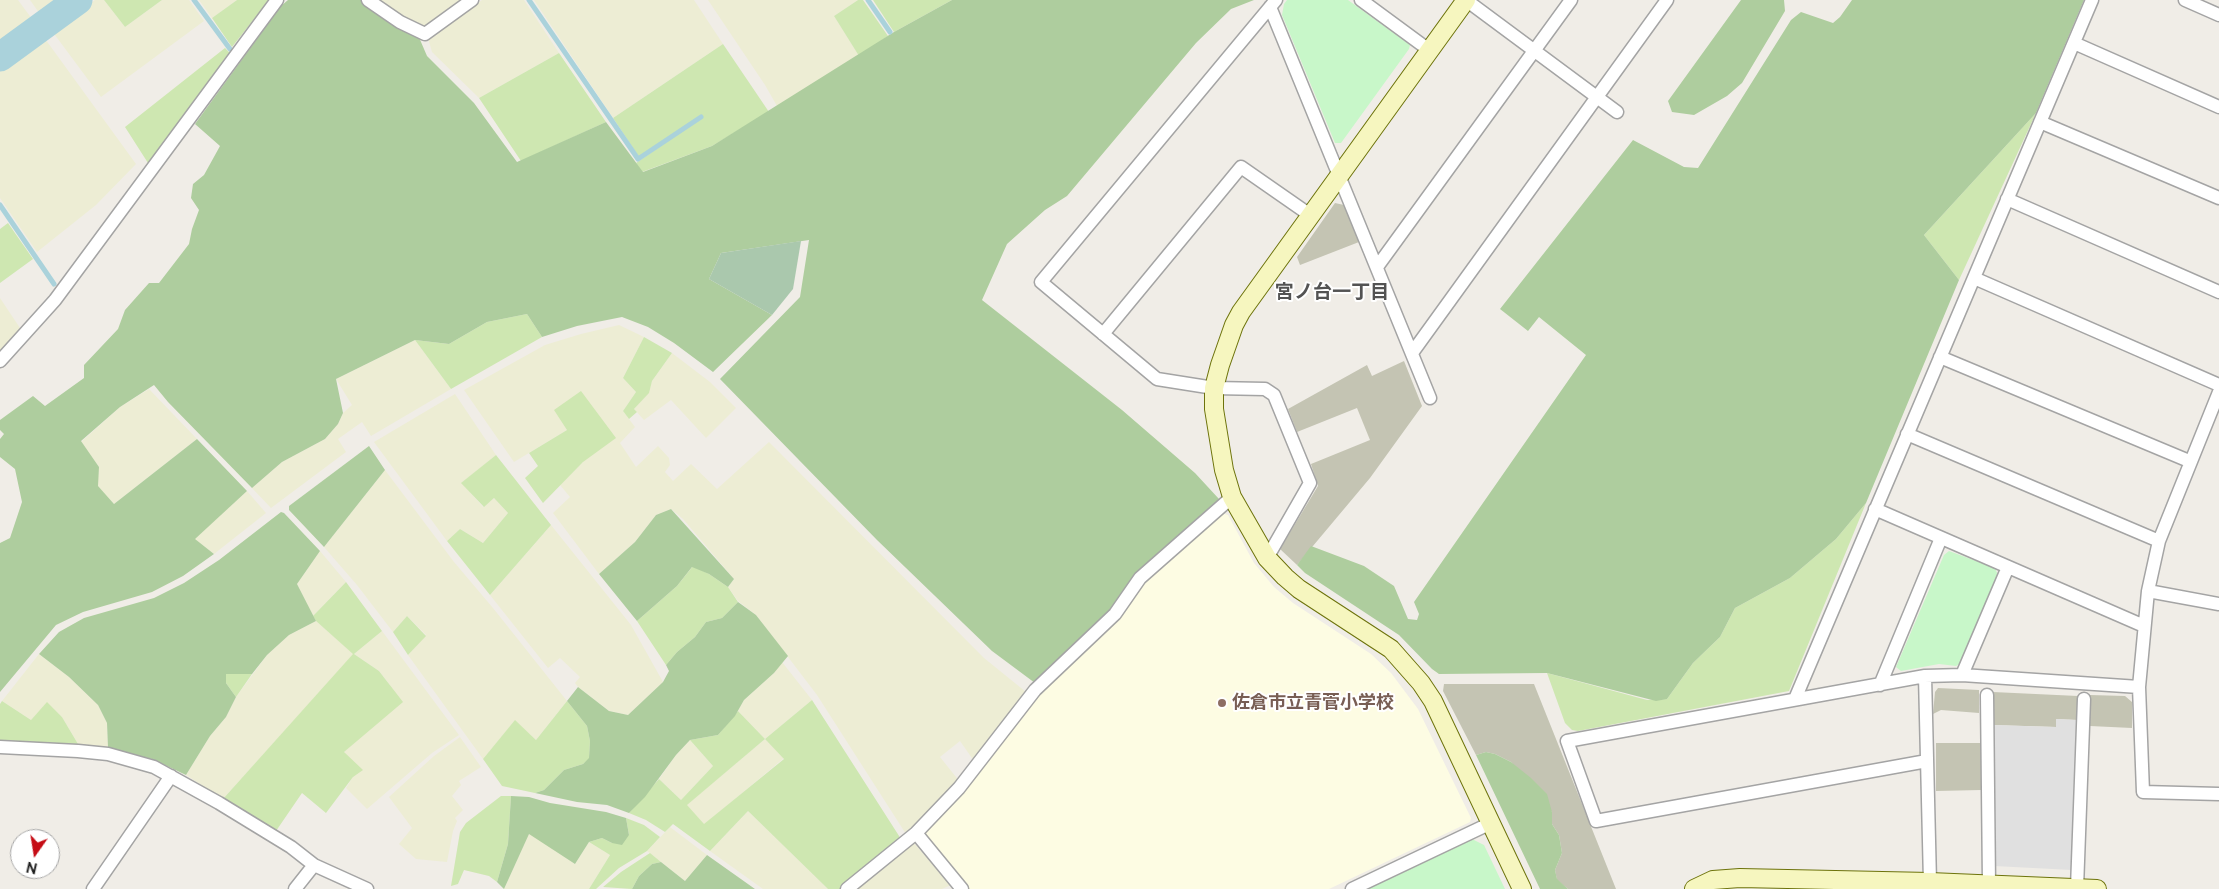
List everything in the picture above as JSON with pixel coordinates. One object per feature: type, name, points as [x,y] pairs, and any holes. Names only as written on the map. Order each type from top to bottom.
[{"type":"street","points":[[0,361],[55,300],[277,0]]},
{"type":"street","points":[[368,0],[400,22],[425,34],[472,0]]},
{"type":"street","points":[[1522,889],[1430,697],[1415,674],[1391,649],[1299,589],[1267,558],[1232,497],[1217,436],[1214,388],[1234,325],[1310,215],[1466,0],[1617,112]]},
{"type":"street","points":[[1377,267],[1571,0]]},
{"type":"street","points":[[1412,353],[1667,0]]},
{"type":"street","points":[[1794,699],[2092,0]]},
{"type":"street","points":[[2185,0],[2219,15]]},
{"type":"street","points":[[1363,1],[1430,50]]},
{"type":"street","points":[[1267,558],[1310,483],[1274,395],[1265,390],[1214,388],[1157,379],[1041,282],[1273,4],[1339,175],[1430,398]]},
{"type":"street","points":[[2074,44],[2219,107]]},
{"type":"street","points":[[2040,122],[2219,198]]},
{"type":"street","points":[[1103,334],[1241,167],[1310,215]]},
{"type":"street","points":[[2007,199],[2219,292]]},
{"type":"street","points":[[1974,278],[2219,384]]},
{"type":"street","points":[[1940,356],[2189,462]]},
{"type":"street","points":[[2219,392],[2189,462],[2159,541],[2148,591],[2139,686],[2142,792],[2219,794]]},
{"type":"street","points":[[1907,434],[2159,541]]},
{"type":"street","points":[[847,889],[916,833],[959,788],[1036,690],[1115,614],[1140,578],[1232,497]]},
{"type":"street","points":[[1875,510],[2144,626]]},
{"type":"street","points":[[1880,685],[1941,538]]},
{"type":"street","points":[[1962,675],[2008,568]]},
{"type":"street","points":[[2148,591],[2219,604]]},
{"type":"street","points":[[1927,761],[1596,821],[1567,741],[1925,676],[1962,675],[2139,686]]},
{"type":"street","points":[[1925,676],[1930,882]]},
{"type":"street","points":[[1988,694],[1989,884]]},
{"type":"street","points":[[2077,888],[2084,700]]},
{"type":"street","points":[[0,747],[78,750],[108,754],[136,761],[172,776],[291,847],[314,865],[367,889]]},
{"type":"street","points":[[93,889],[172,776]]},
{"type":"street","points":[[1352,889],[1490,823]]},
{"type":"street","points":[[916,833],[962,889]]},
{"type":"street","points":[[295,889],[314,865]]},
{"type":"street","points":[[1694,889],[1704,883],[1726,878],[1930,882],[2097,889]]},
{"type":"shaded area","points":[[0,0],[18,0],[35,23],[0,49]]},
{"type":"shaded area","points":[[30,0],[66,0],[42,17]]},
{"type":"shaded area","points":[[95,0],[104,0],[125,27],[162,0],[189,0],[204,21],[101,97],[52,31]]},
{"type":"shaded area","points":[[199,0],[237,0],[212,18]]},
{"type":"shaded area","points":[[375,0],[462,0],[422,28]]},
{"type":"shaded area","points":[[482,0],[524,0],[559,53],[479,98],[432,52],[428,38]]},
{"type":"shaded area","points":[[534,0],[694,0],[723,44],[613,118]]},
{"type":"shaded area","points":[[708,0],[858,0],[834,16],[859,56],[777,106]]},
{"type":"shaded area","points":[[43,36],[136,164],[96,205],[37,252],[0,198],[0,66]]},
{"type":"shaded area","points":[[1335,203],[1344,205],[1359,242],[1300,265],[1297,257]]},
{"type":"shaded area","points":[[801,241],[793,289],[772,315],[709,279],[721,253]]},
{"type":"shaded area","points":[[0,298],[20,328],[0,351]]},
{"type":"shaded area","points":[[619,325],[644,337],[623,378],[636,392],[623,411],[635,427],[620,443],[636,467],[658,446],[669,458],[670,465],[665,472],[673,481],[691,464],[717,489],[769,442],[984,658],[1026,692],[974,761],[960,741],[940,757],[960,782],[906,834],[817,695],[756,615],[738,601],[728,587],[734,579],[683,519],[671,509],[656,515],[635,542],[599,574],[553,513],[570,497],[560,485],[583,462],[567,430],[514,462],[464,390],[545,345]]},
{"type":"shaded area","points":[[415,340],[451,389],[371,436],[362,422],[338,439],[346,452],[271,508],[252,488],[282,462],[325,439],[338,424],[343,413],[352,405],[336,379]]},
{"type":"shaded area","points":[[672,353],[710,382],[736,408],[706,438],[671,400],[644,420],[634,409],[648,393],[652,381]]},
{"type":"shaded area","points":[[1404,361],[1422,406],[1370,478],[1297,565],[1280,549],[1318,486],[1311,464],[1370,440],[1357,408],[1297,432],[1288,409],[1367,365],[1372,376]]},
{"type":"shaded area","points":[[149,389],[197,439],[114,504],[97,486],[99,467],[81,442],[120,407]]},
{"type":"shaded area","points":[[455,394],[496,455],[462,483],[483,507],[494,498],[508,513],[483,543],[460,529],[447,541],[374,442]]},
{"type":"shaded area","points":[[385,470],[454,562],[567,701],[536,740],[515,721],[483,759],[408,655],[426,635],[407,616],[393,632],[357,585],[324,547]]},
{"type":"shaded area","points":[[247,491],[266,513],[214,554],[194,539]]},
{"type":"shaded area","name":"佐倉市立青菅小学校","points":[[1221,513],[1228,515],[1254,563],[1274,587],[1293,603],[1371,654],[1391,673],[1418,709],[1471,818],[1470,822],[1329,889],[966,889],[923,836],[925,831],[1039,693],[1143,582]]},
{"type":"shaded area","points":[[551,525],[631,625],[663,682],[628,715],[609,711],[578,687],[575,683],[580,677],[560,658],[548,668],[490,595]]},
{"type":"shaded area","points":[[320,551],[346,582],[313,616],[297,584]]},
{"type":"shaded area","points":[[316,621],[354,654],[223,799],[186,775],[210,736],[226,717],[236,697],[267,655],[289,635]]},
{"type":"shaded area","points":[[382,631],[459,735],[432,753],[367,809],[346,788],[353,777],[344,752],[361,736],[390,685],[379,671],[354,654]]},
{"type":"shaded area","points":[[39,654],[69,677],[98,705],[107,723],[108,748],[78,744],[62,717],[47,703],[31,720],[2,701]]},
{"type":"shaded area","points":[[782,662],[812,700],[765,739],[738,711],[744,700],[774,673]]},
{"type":"shaded area","points":[[1444,684],[1534,684],[1616,889],[1568,889],[1557,880],[1555,870],[1562,853],[1559,835],[1552,824],[1552,812],[1511,762],[1486,752],[1476,755],[1443,691]]},
{"type":"shaded area","points":[[1938,688],[1979,690],[1979,713],[1941,710],[1933,714],[1935,692]]},
{"type":"shaded area","points":[[1993,692],[2078,696],[2077,720],[2056,719],[2056,727],[1993,725]]},
{"type":"shaded area","points":[[2090,695],[2125,696],[2132,702],[2132,728],[2090,726]]},
{"type":"shaded area","points":[[2056,719],[2077,720],[2072,870],[1994,866],[1993,725],[2056,727]]},
{"type":"shaded area","points":[[460,737],[481,767],[459,781],[461,785],[452,796],[463,810],[455,818],[457,821],[453,831],[447,862],[416,859],[399,844],[412,828],[389,797],[434,756]]},
{"type":"shaded area","points":[[765,739],[784,758],[704,825],[686,805]]},
{"type":"shaded area","points":[[690,740],[713,766],[681,800],[659,779],[676,755]]},
{"type":"shaded area","points":[[1936,743],[1981,743],[1981,790],[1936,791]]},
{"type":"shaded area","points":[[748,811],[828,889],[763,889],[710,851]]},
{"type":"shaded area","points":[[670,827],[707,855],[685,881],[647,851]]},
{"type":"shaded area","points":[[529,833],[575,864],[589,842],[610,855],[589,889],[504,889]]},
{"type":"shaded area","points":[[913,842],[951,885],[942,889],[856,889]]},
{"type":"green space","points":[[104,0],[162,0],[125,27]]},
{"type":"green space","points":[[237,0],[269,0],[232,47],[212,18]]},
{"type":"green space","points":[[288,0],[363,0],[418,35],[427,56],[474,103],[517,162],[606,122],[643,172],[712,146],[894,32],[952,0],[1254,0],[1231,9],[1196,43],[1067,196],[1045,210],[1007,244],[982,300],[1122,410],[1195,473],[1219,499],[1111,611],[1035,683],[992,651],[877,540],[720,379],[800,297],[809,240],[721,253],[709,279],[772,315],[713,372],[674,343],[648,327],[622,317],[577,326],[542,337],[527,314],[487,322],[449,344],[415,340],[336,379],[343,413],[338,424],[325,439],[282,462],[252,488],[168,402],[154,385],[120,407],[81,441],[99,467],[98,486],[114,504],[197,439],[247,491],[195,539],[214,554],[183,576],[152,592],[83,612],[56,625],[0,692],[0,543],[10,538],[22,502],[15,469],[0,457],[0,439],[4,434],[0,430],[0,420],[33,396],[45,406],[84,378],[84,365],[118,329],[125,310],[149,283],[159,283],[189,244],[199,210],[191,198],[193,184],[204,175],[220,146],[195,124],[281,6]]},
{"type":"green space","points":[[858,0],[863,0],[888,36],[859,56],[834,16]]},
{"type":"green space","points":[[873,0],[952,0],[894,32]]},
{"type":"green space","points":[[1287,0],[1348,0],[1410,45],[1341,143],[1335,143],[1282,15],[1284,4]]},
{"type":"green space","points":[[1741,0],[1784,0],[1785,11],[1742,83],[1727,96],[1694,115],[1672,112],[1668,101]]},
{"type":"green space","points":[[1852,0],[2084,0],[2036,113],[1924,235],[1959,280],[1866,503],[1836,539],[1790,578],[1735,608],[1720,637],[1693,663],[1667,699],[1656,701],[1547,673],[1439,674],[1399,635],[1305,573],[1297,565],[1311,546],[1364,566],[1394,586],[1408,619],[1417,620],[1419,614],[1414,602],[1586,355],[1539,317],[1528,331],[1500,309],[1633,140],[1684,167],[1698,168],[1791,20],[1801,12],[1833,23],[1840,17]]},
{"type":"green space","points":[[723,44],[769,112],[712,146],[642,172],[636,163],[703,117],[701,115],[639,157],[613,118]]},
{"type":"green space","points":[[225,48],[230,53],[148,163],[125,127]]},
{"type":"green space","points":[[559,53],[606,122],[521,161],[479,98]]},
{"type":"green space","points":[[2036,113],[1959,280],[1924,235]]},
{"type":"green space","points":[[8,223],[33,259],[0,283],[0,229]]},
{"type":"green space","points":[[527,314],[542,337],[451,389],[415,340],[449,344],[487,322]]},
{"type":"green space","points":[[644,337],[672,353],[652,381],[649,393],[634,409],[637,412],[629,419],[623,411],[636,392],[623,378]]},
{"type":"green space","points":[[581,391],[616,438],[583,462],[543,503],[525,478],[538,466],[529,453],[567,430],[554,410]]},
{"type":"green space","points":[[369,446],[385,470],[324,547],[289,510],[289,506]]},
{"type":"green space","points":[[496,455],[551,525],[490,595],[447,541],[460,529],[483,543],[508,513],[494,498],[484,507],[461,483]]},
{"type":"green space","points":[[1866,503],[1789,691],[1578,731],[1572,730],[1565,723],[1547,673],[1647,700],[1667,699],[1693,663],[1720,637],[1735,608],[1790,578],[1836,539]]},
{"type":"green space","points":[[671,509],[734,579],[728,587],[709,574],[692,567],[677,586],[637,621],[599,574],[635,542],[656,515]]},
{"type":"green space","points":[[281,512],[320,551],[297,584],[316,621],[289,635],[267,655],[252,674],[226,674],[226,683],[236,697],[226,717],[210,736],[186,775],[152,759],[108,748],[107,723],[98,705],[69,677],[39,654],[59,632],[84,618],[154,598],[184,583],[219,560]]},
{"type":"green space","points":[[1949,551],[1995,568],[1999,578],[1961,663],[1956,666],[1939,664],[1901,671],[1896,667],[1944,555]]},
{"type":"green space","points":[[693,566],[728,587],[738,602],[722,618],[706,622],[695,637],[677,652],[666,665],[637,621],[677,586]]},
{"type":"green space","points":[[346,582],[382,631],[354,654],[379,671],[403,702],[344,752],[363,770],[353,777],[326,813],[302,793],[276,831],[223,799],[353,654],[316,621],[313,616]]},
{"type":"green space","points":[[738,602],[756,615],[788,656],[774,673],[744,700],[735,716],[718,735],[690,740],[676,755],[645,797],[629,813],[607,805],[577,802],[535,793],[544,790],[564,770],[583,764],[589,758],[590,741],[587,726],[567,701],[578,687],[609,711],[628,715],[663,682],[669,671],[666,665],[677,652],[695,637],[706,622],[722,618]]},
{"type":"green space","points":[[407,616],[426,636],[408,655],[393,632]]},
{"type":"green space","points":[[226,674],[252,674],[236,697],[226,683]]},
{"type":"green space","points":[[812,700],[901,839],[840,889],[828,889],[748,811],[710,851],[673,824],[665,832],[646,820],[629,813],[659,779],[681,800],[713,766],[690,740],[718,735],[738,711],[765,739]],"holes":[[[765,739],[784,759],[704,824],[687,805]]]},
{"type":"green space","points":[[2,701],[31,720],[47,702],[62,717],[78,744],[0,741],[0,704]]},
{"type":"green space","points":[[567,701],[587,726],[590,741],[589,759],[583,764],[564,770],[544,790],[535,793],[502,786],[483,759],[515,720],[536,740]]},
{"type":"green space","points":[[1486,752],[1511,762],[1547,794],[1552,812],[1552,824],[1559,835],[1562,853],[1555,870],[1557,879],[1568,889],[1540,889],[1476,755]]},
{"type":"green space","points":[[501,796],[511,796],[508,844],[497,882],[489,876],[464,870],[458,884],[451,886],[460,832],[466,823]]},
{"type":"green space","points":[[511,796],[529,797],[550,803],[606,812],[626,818],[629,835],[622,845],[602,838],[589,842],[575,864],[529,834],[504,889],[497,882],[508,844]]},
{"type":"green space","points":[[626,818],[644,825],[660,837],[647,851],[619,868],[596,889],[589,889],[610,855],[589,842],[602,838],[612,843],[629,835]]},
{"type":"green space","points":[[1472,839],[1484,845],[1505,889],[1366,889]]},
{"type":"green space","points":[[650,853],[661,862],[652,864],[639,876],[632,889],[603,887],[621,872]]},
{"type":"green space","points":[[707,855],[755,889],[632,889],[639,876],[652,864],[661,862],[685,881]]},
{"type":"waterway","points":[[0,57],[78,0]]},
{"type":"waterway","points":[[194,0],[230,49]]},
{"type":"waterway","points":[[529,0],[638,159],[701,117]]},
{"type":"waterway","points":[[868,0],[890,32]]},
{"type":"waterway","points":[[0,205],[54,284]]},
{"type":"place","name":"佐倉市立青菅小学校","points":[[1222,703]]},
{"type":"district","name":"宮ノ台一丁目","points":[[1332,292]]}]
